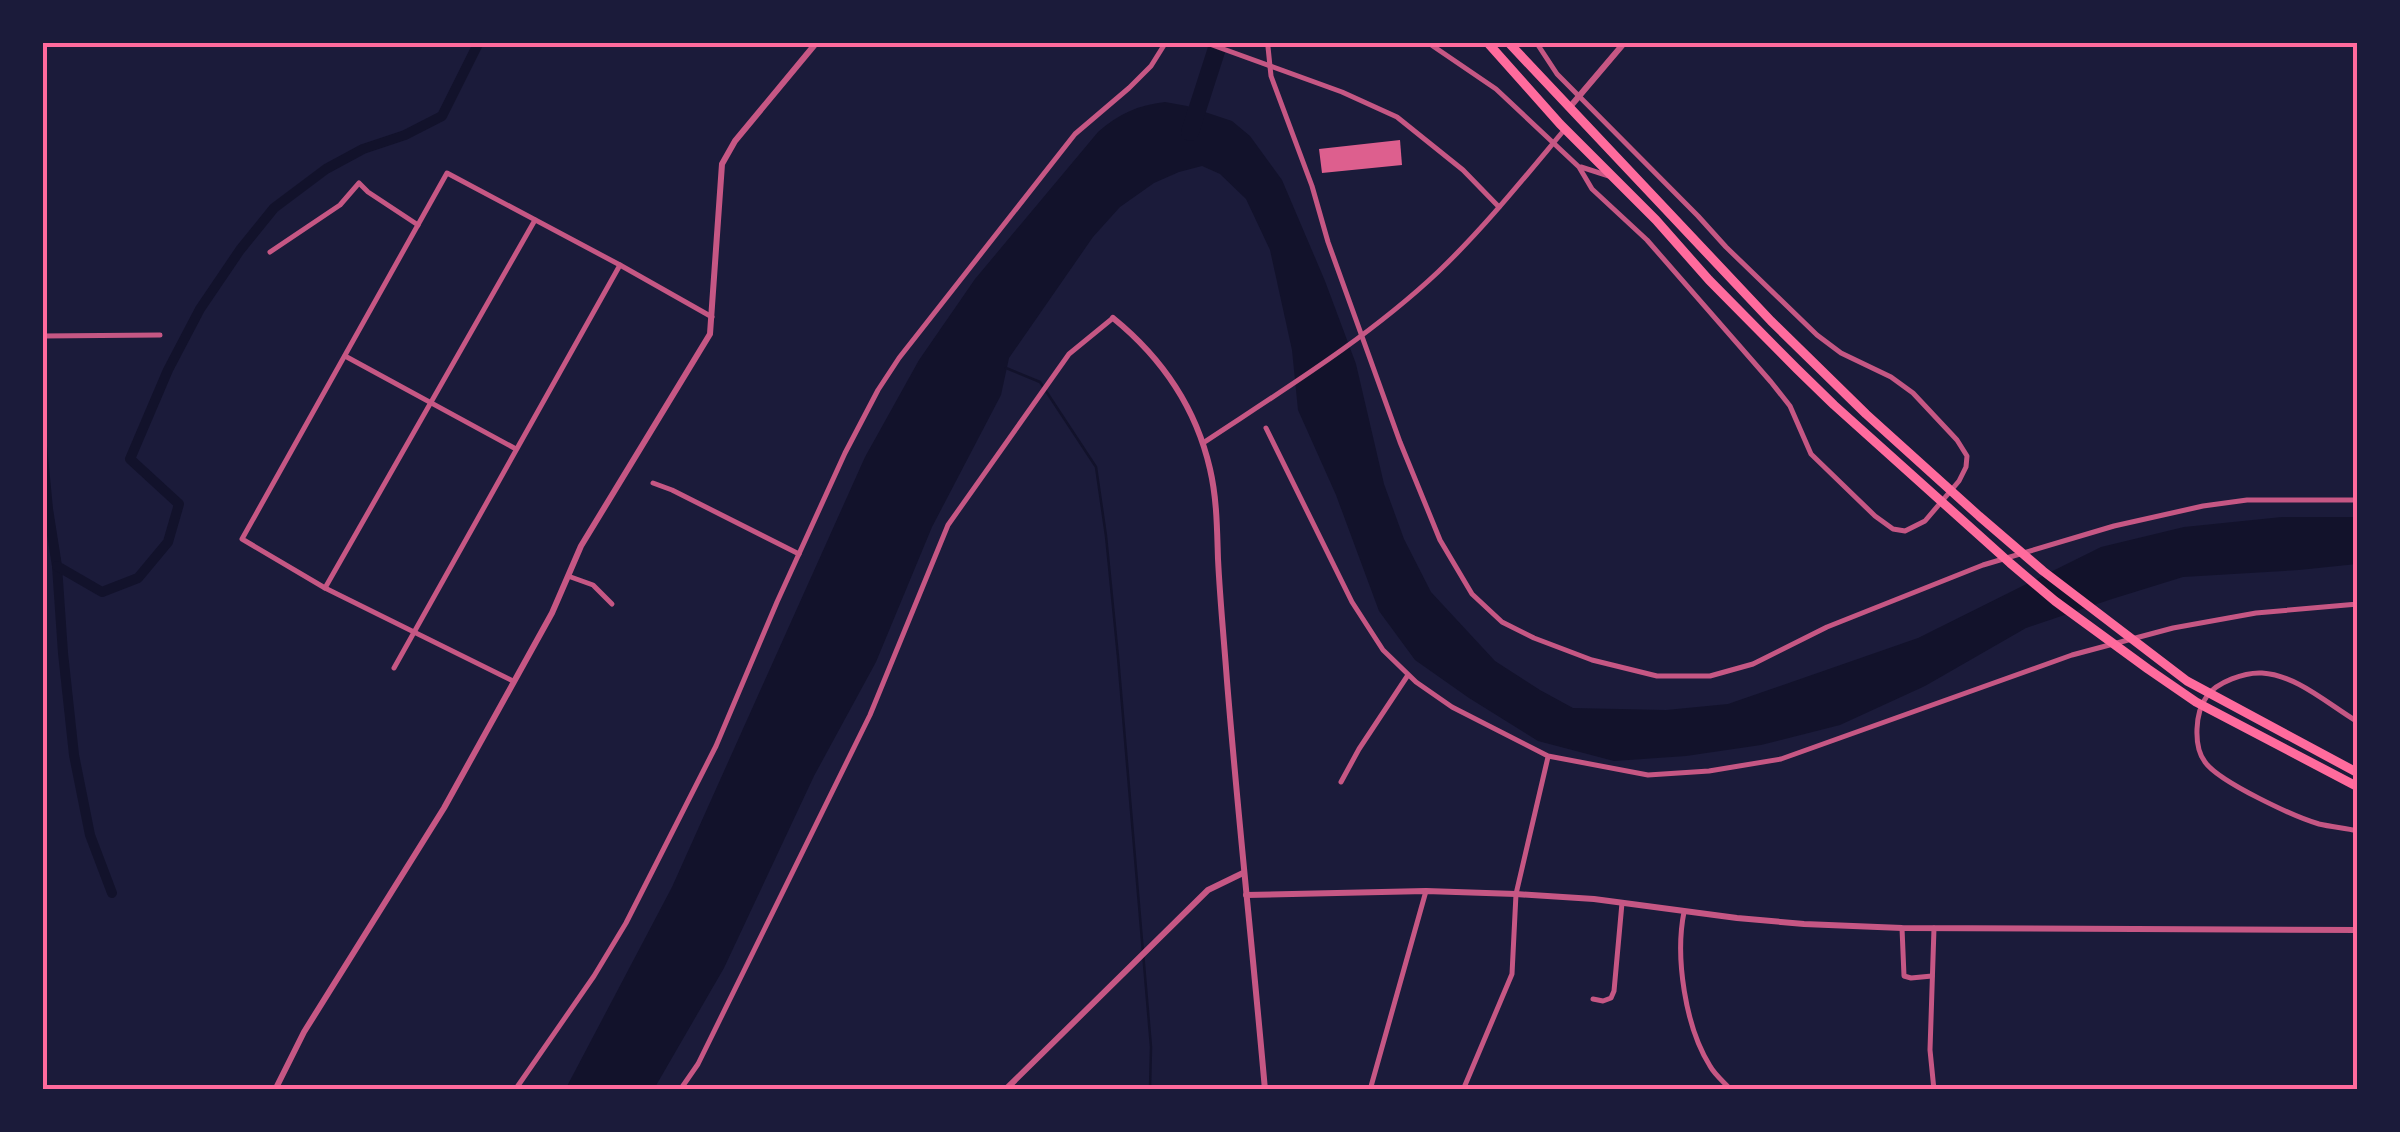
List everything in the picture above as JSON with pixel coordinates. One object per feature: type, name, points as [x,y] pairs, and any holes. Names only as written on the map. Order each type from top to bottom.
[{"type":"highway","points":[[1487,42],[1748,320],[1834,405],[2010,564],[2196,702],[2358,787]]},
{"type":"highway","points":[[1508,42],[1771,321],[1979,516],[2111,624],[2188,680],[2358,773]]},
{"type":"street","points":[[275,1090],[304,1032],[444,808],[552,613],[582,546],[710,334],[722,164],[735,141],[817,42]]},
{"type":"street","points":[[515,1090],[626,923],[716,746],[798,554],[878,390],[1075,134],[1151,66],[1166,42]]},
{"type":"street","points":[[1204,42],[1342,92],[1398,117],[1463,170],[1499,207]]},
{"type":"street","points":[[1427,42],[1496,89],[1578,166],[1592,189],[1647,240],[1781,394],[1811,454],[1875,516],[1893,529],[1906,531],[1925,521],[1966,467],[1967,456],[1957,440],[1913,393],[1891,376],[1841,354],[1817,334],[1557,74],[1536,42]]},
{"type":"street","points":[[1568,108],[1625,42]]},
{"type":"street","points":[[1268,47],[1271,76],[1312,186],[1328,242],[1386,406],[1440,540],[1482,604],[1502,622],[1548,644],[1657,676],[1710,676],[1752,664],[1827,627],[1983,565],[2114,526],[2246,500],[2358,500]]},
{"type":"street","points":[[1535,73],[1557,74]]},
{"type":"street","points":[[1202,444],[1377,324],[1438,272],[1565,129]]},
{"type":"street","points":[[1578,166],[1612,177]]},
{"type":"street","points":[[512,682],[325,588],[242,539],[447,173],[712,317]]},
{"type":"street","points":[[270,252],[340,205],[359,184],[418,225]]},
{"type":"street","points":[[325,588],[535,220]]},
{"type":"street","points":[[394,668],[620,264]]},
{"type":"street","points":[[680,1090],[698,1064],[870,715],[948,525],[1068,354],[1114,318],[1168,374],[1187,408],[1210,468],[1265,1090]]},
{"type":"street","points":[[42,336],[160,335]]},
{"type":"street","points":[[344,356],[516,449]]},
{"type":"street","points":[[1266,428],[1352,602],[1384,650],[1416,682],[1452,707],[1548,756],[1648,775],[1782,760],[2072,655],[2173,628],[2256,612],[2358,604]]},
{"type":"street","points":[[654,483],[798,554]]},
{"type":"street","points":[[568,576],[593,585],[612,604]]},
{"type":"street","points":[[2358,722],[2306,689],[2260,672],[2222,682],[2206,697],[2196,738],[2204,761],[2229,783],[2319,824],[2358,831]]},
{"type":"street","points":[[1342,782],[1408,674]]},
{"type":"street","points":[[1463,1090],[1512,974],[1516,894],[1548,756]]},
{"type":"street","points":[[1005,1090],[1208,890],[1244,873]]},
{"type":"street","points":[[1246,895],[1426,891],[1516,894],[1804,924],[1902,928],[2358,930]]},
{"type":"street","points":[[1370,1090],[1426,891]]},
{"type":"street","points":[[1593,999],[1611,998],[1614,991],[1622,903]]},
{"type":"street","points":[[1684,912],[1680,932],[1686,1002],[1705,1057],[1732,1090]]},
{"type":"street","points":[[1934,927],[1930,1050],[1934,1090]]},
{"type":"street","points":[[1902,928],[1904,976],[1932,976]]},
{"type":"shaded area","points":[[1165,102],[1232,121],[1250,136],[1282,180],[1356,364],[1384,484],[1404,539],[1431,592],[1495,661],[1573,708],[1666,710],[1728,704],[1918,638],[2101,547],[2184,527],[2282,517],[2357,517],[2357,564],[2183,577],[2026,628],[1925,686],[1840,725],[1761,745],[1614,761],[1538,741],[1415,660],[1379,611],[1336,495],[1298,410],[1292,350],[1270,250],[1246,199],[1220,174],[1202,166],[1179,172],[1154,183],[1120,207],[1093,237],[1009,358],[1001,395],[932,527],[876,662],[814,776],[724,968],[654,1089],[565,1090],[672,887],[865,457],[919,360],[975,279],[1098,132],[1129,111]]},
{"type":"building","points":[[1400,140],[1402,165],[1322,173],[1319,149]]},
{"type":"waterway","points":[[57,566],[102,592],[138,578],[168,542],[179,504],[130,459],[168,370],[200,309],[274,208],[326,169],[442,116],[479,42]]},
{"type":"waterway","points":[[1190,132],[1219,42]]},
{"type":"waterway","points":[[1006,368],[1040,382],[1096,467],[1118,657],[1151,1047],[1150,1090]]},
{"type":"waterway","points":[[42,446],[74,755],[90,835],[112,893]]}]
